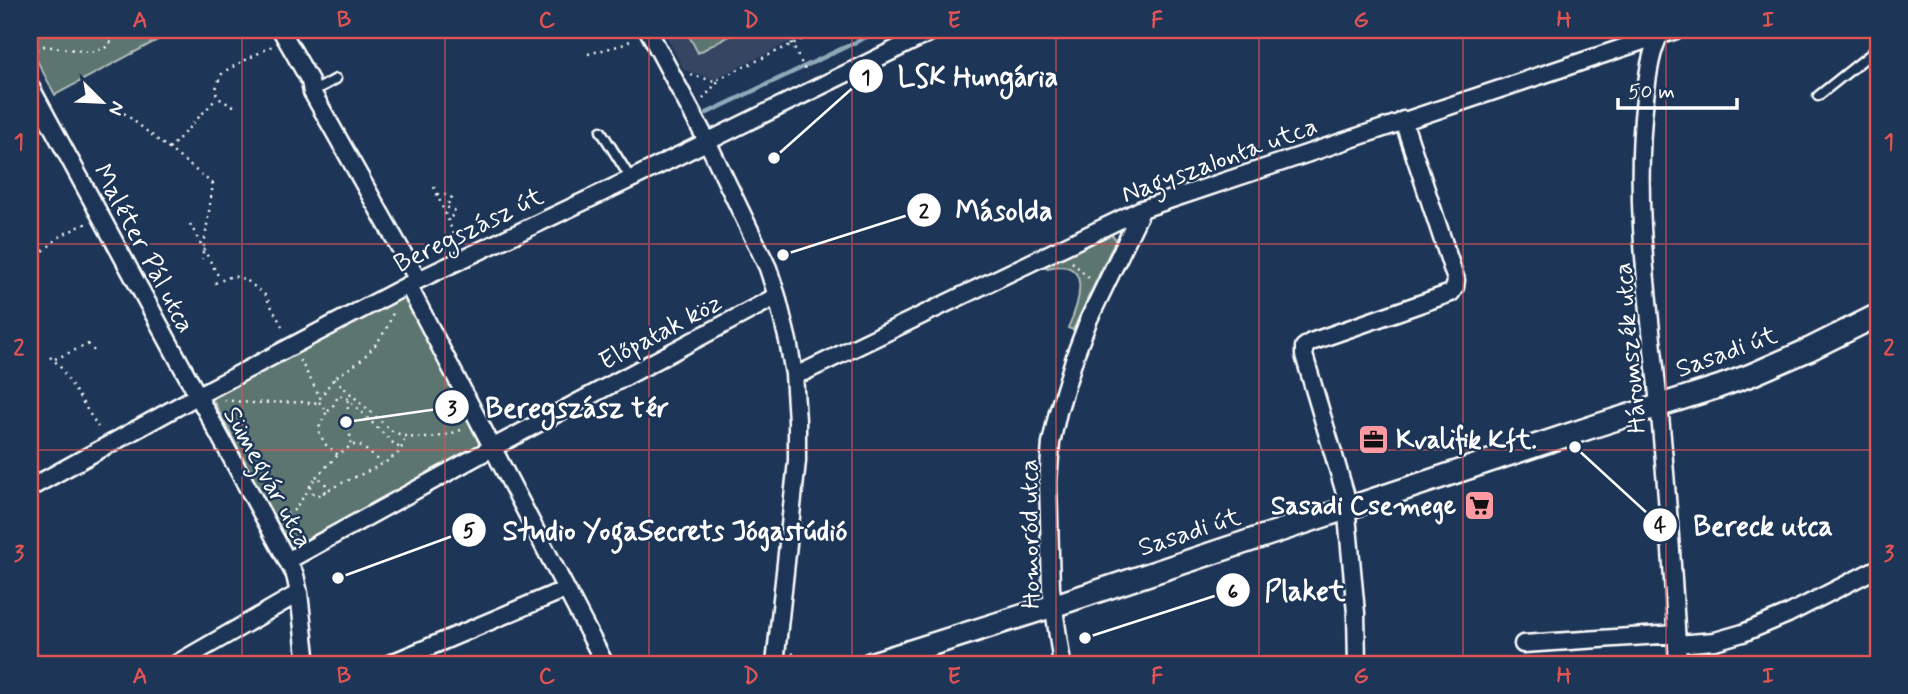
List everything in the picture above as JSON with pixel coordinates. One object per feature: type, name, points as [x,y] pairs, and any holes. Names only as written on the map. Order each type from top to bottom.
[{"type":"street","points":[[648,30],[707,141],[768,268],[794,374],[797,461],[775,664]]},
{"type":"street","name":"Beregszász út","points":[[30,488],[197,396],[413,283],[935,30]]},
{"type":"street","name":"Nagyszalonta utca","points":[[794,374],[804,372],[1142,209],[1660,33],[1676,30]]},
{"type":"street","name":"Háromszék utca","points":[[1660,33],[1649,68],[1641,134],[1640,207],[1659,405],[1678,664]]},
{"type":"street","points":[[278,37],[310,81],[312,92],[413,283],[492,448],[605,664]]},
{"type":"street","name":"Maléter Pál utca","points":[[30,86],[197,396]]},
{"type":"street","points":[[1357,664],[1356,613],[1345,489],[1304,355],[1304,347],[1311,342],[1451,293],[1455,287],[1457,280],[1403,120]]},
{"type":"street","name":"Homoród utca","points":[[1062,664],[1051,584],[1048,482],[1051,443],[1076,353],[1089,319],[1142,209]]},
{"type":"street","name":"Előpatak köz","points":[[287,561],[777,296]]},
{"type":"street","name":"Sasadi út","points":[[870,664],[1751,375],[1878,315]]},
{"type":"street","name":"Sümegvár utca","points":[[197,396],[295,575],[307,664]]},
{"type":"street","points":[[1523,644],[1676,639],[1715,641],[1788,614],[1878,568]]},
{"type":"street","points":[[388,664],[566,589]]},
{"type":"street","points":[[176,664],[299,593]]},
{"type":"lane","points":[[1818,96],[1878,48]]},
{"type":"lane","points":[[312,92],[336,79]]},
{"type":"lane","points":[[601,131],[631,179]]},
{"type":"path","points":[[30,51],[44,46],[91,52],[104,49],[112,41],[114,30]]},
{"type":"path","points":[[785,30],[807,75]]},
{"type":"path","points":[[692,75],[713,81],[822,30]]},
{"type":"path","points":[[234,106],[217,98],[216,91],[223,72],[278,37]]},
{"type":"path","points":[[588,54],[631,40]]},
{"type":"path","points":[[698,104],[721,77]]},
{"type":"path","points":[[169,150],[217,98]]},
{"type":"path","points":[[124,113],[213,184],[202,259]]},
{"type":"path","points":[[434,187],[455,237]]},
{"type":"path","points":[[438,194],[452,198],[446,207],[454,211],[454,215],[448,219]]},
{"type":"path","points":[[30,255],[42,252],[62,235],[87,223]]},
{"type":"path","points":[[190,224],[221,281]]},
{"type":"path","points":[[1058,250],[1103,290]]},
{"type":"path","points":[[215,284],[232,276],[241,277],[261,290],[282,326]]},
{"type":"path","points":[[220,399],[253,403],[313,404],[334,379],[356,364],[379,341],[390,323],[395,306]]},
{"type":"path","points":[[30,329],[36,335]]},
{"type":"path","points":[[93,342],[52,358],[98,427]]},
{"type":"path","points":[[88,344],[95,352]]},
{"type":"path","points":[[298,357],[327,411]]},
{"type":"path","points":[[334,379],[392,431],[406,436],[431,438],[445,436],[467,427]]},
{"type":"path","points":[[338,455],[325,444],[318,430],[327,411],[340,396],[348,399],[401,448]]},
{"type":"path","points":[[348,399],[347,419],[352,445]]},
{"type":"path","points":[[310,488],[314,494],[323,493],[382,463],[398,452],[406,436]]},
{"type":"path","points":[[281,519],[292,512],[314,479],[352,445],[360,445],[382,463]]},
{"type":"path","points":[[314,479],[325,482],[323,493]]},
{"type":"path","points":[[789,650],[806,664]]},
{"type":"shaded area","points":[[663,30],[815,30],[714,79],[684,70]]},
{"type":"green space","points":[[30,30],[176,30],[55,95],[30,47]]},
{"type":"green space","points":[[686,30],[726,30],[729,36],[698,53]]},
{"type":"green space","points":[[1103,234],[1112,235],[1116,239],[1073,330],[1068,328],[1079,295],[1077,275],[1071,269],[1062,266],[1047,268],[1045,264]]},
{"type":"green space","points":[[401,297],[411,303],[480,445],[478,451],[297,544],[290,543],[283,536],[212,398]]},
{"type":"waterway","points":[[707,113],[881,30]]},
{"type":"place","name":"LSK Hungária","points":[[774,158]]},
{"type":"place","name":"Másolda","points":[[783,255]]},
{"type":"place","name":"Beregszász tér","points":[[346,422]]},
{"type":"place","name":"Kvalifik Kft.","points":[[1373,439]]},
{"type":"place","name":"Bereck utca","points":[[1575,447]]},
{"type":"place","name":"Sasadi Csemege","points":[[1479,505]]},
{"type":"place","name":"Studio YogaSecrets Jógastúdió","points":[[338,578]]},
{"type":"place","name":"Plaket","points":[[1085,638]]}]
